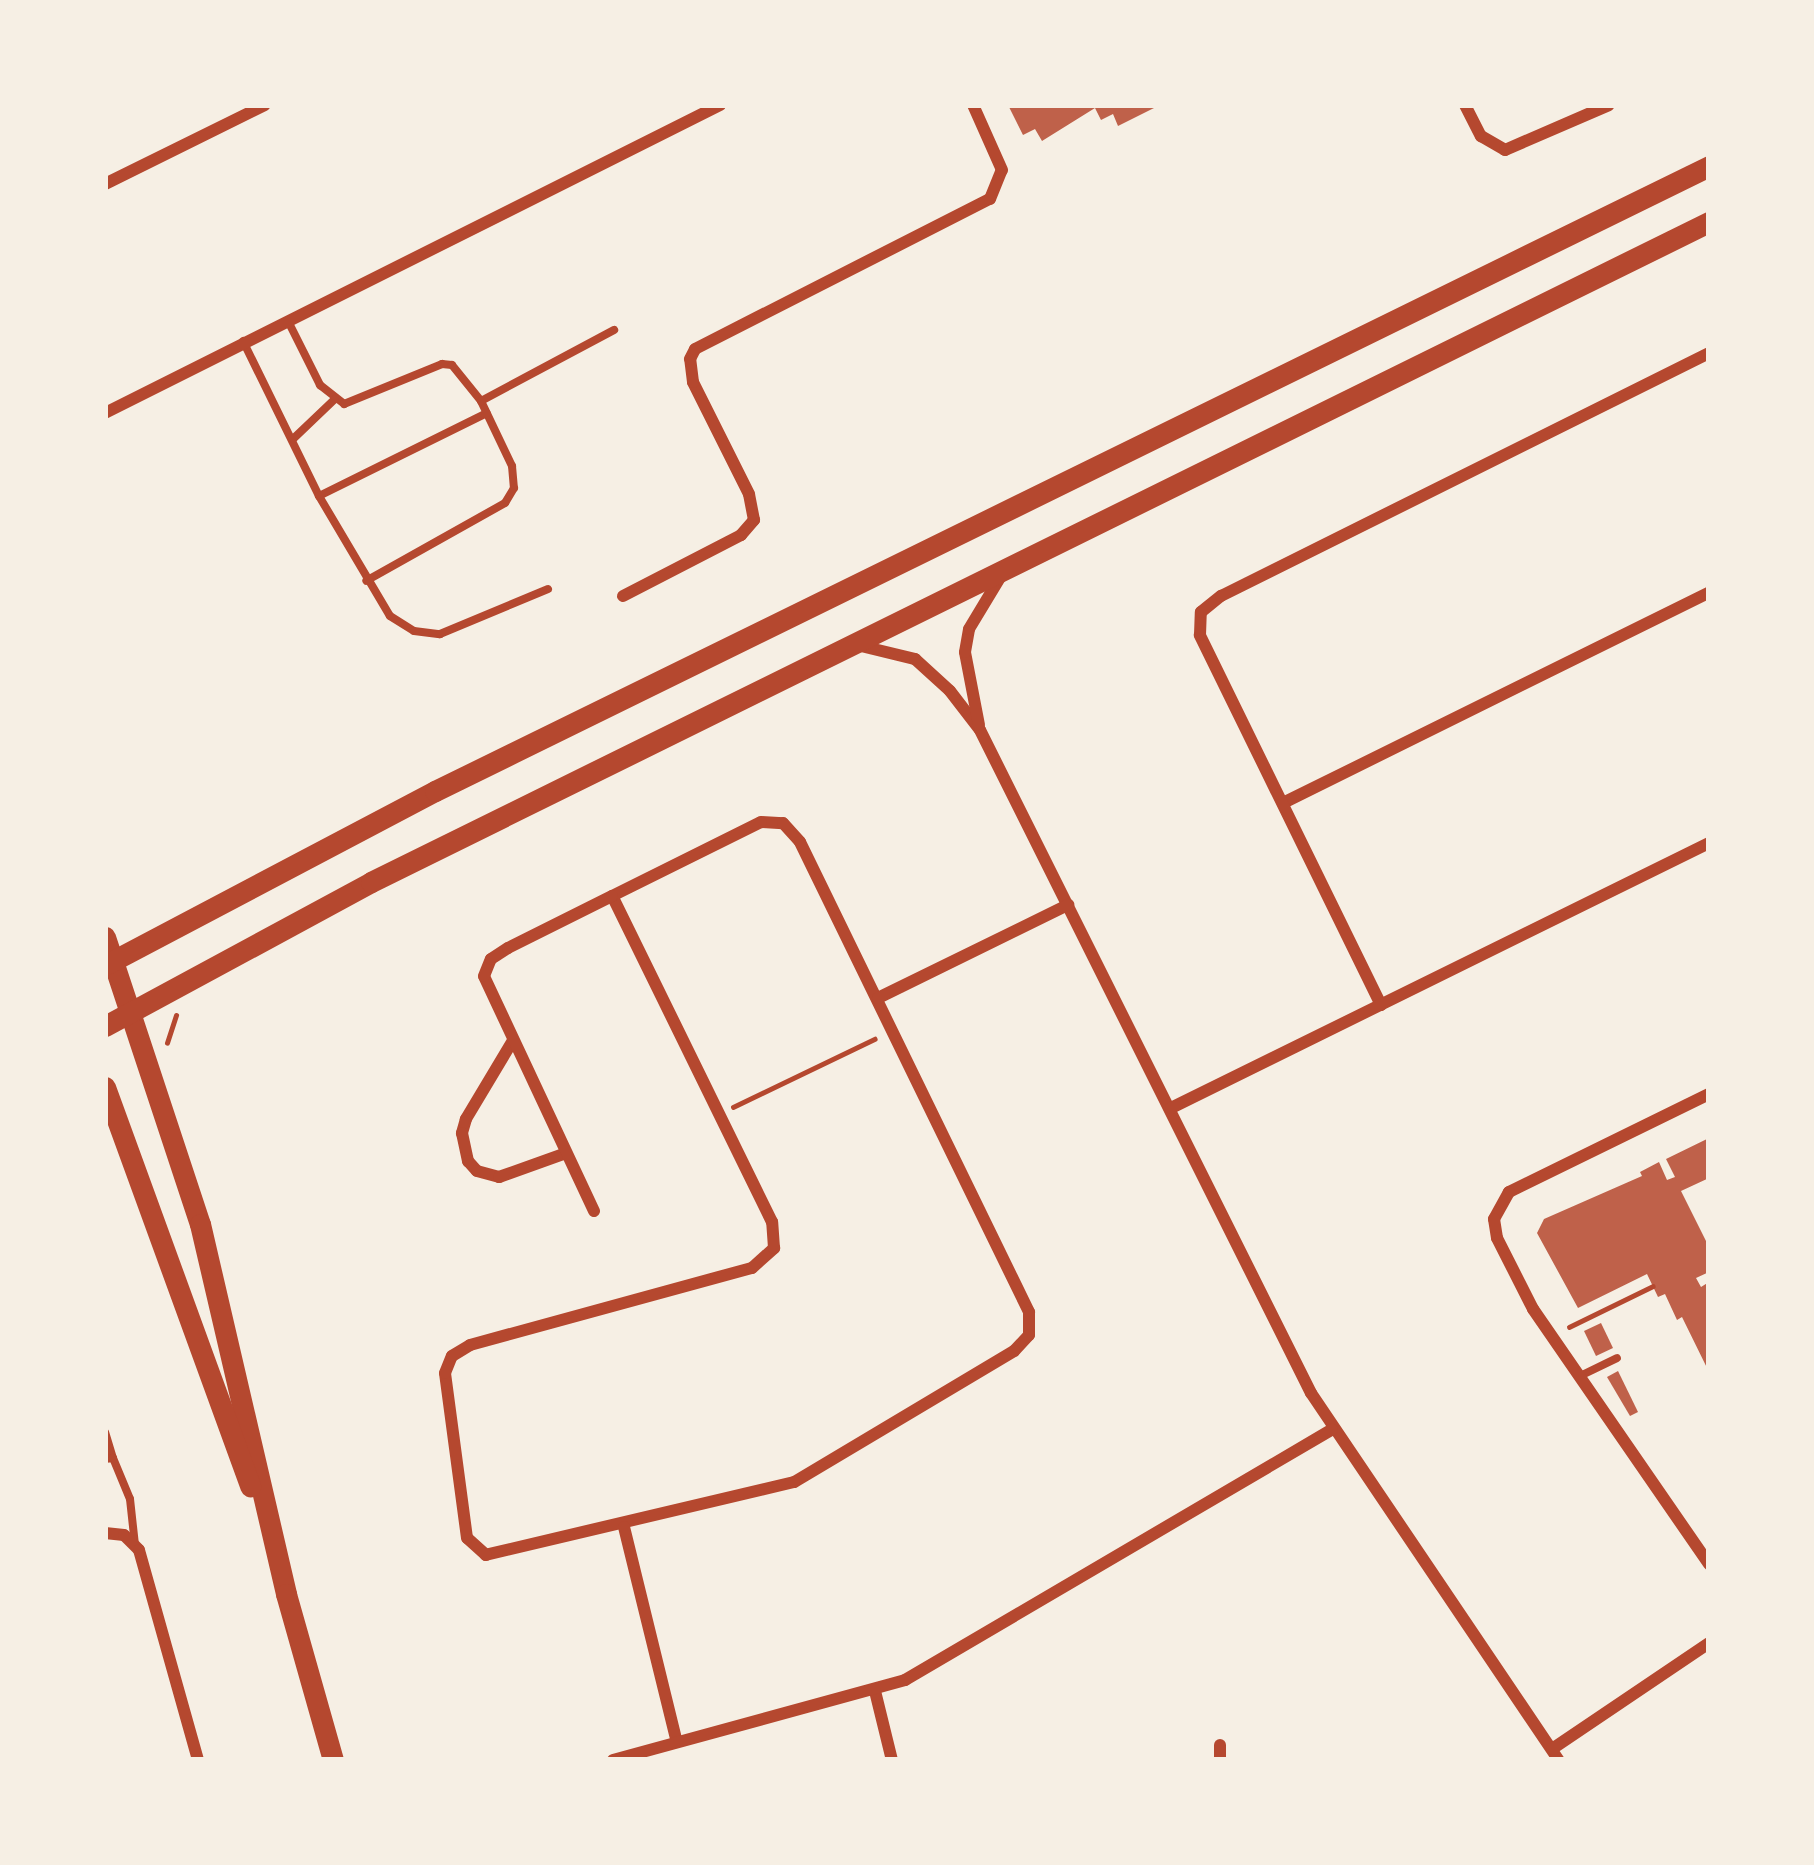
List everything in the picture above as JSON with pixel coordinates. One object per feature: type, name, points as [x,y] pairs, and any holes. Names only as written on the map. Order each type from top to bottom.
[{"type":"main road","points":[[109,962],[456,780],[1709,166]]},
{"type":"main road","points":[[105,1026],[370,882],[1709,222]]},
{"type":"main road","points":[[105,937],[109,962],[132,1012],[204,1241],[286,1594],[333,1760]]},
{"type":"main road","points":[[105,1088],[286,1594]]},
{"type":"street","points":[[105,184],[265,105]]},
{"type":"street","points":[[105,413],[720,105]]},
{"type":"street","points":[[622,596],[741,535],[754,520],[749,494],[693,382],[690,359],[694,350],[990,199],[1002,170],[973,105]]},
{"type":"street","points":[[1466,105],[1486,141],[1512,150],[1610,105]]},
{"type":"street","points":[[1382,1005],[1200,635],[1198,620],[1206,605],[1709,353]]},
{"type":"street","points":[[980,730],[965,652],[969,628],[1005,571]]},
{"type":"street","points":[[1282,802],[1709,592]]},
{"type":"street","points":[[856,644],[915,659],[950,691],[980,730],[1332,1430],[1556,1755],[1709,1643]]},
{"type":"street","points":[[594,1211],[487,993],[484,976],[490,959],[612,896],[761,822],[782,823],[800,842],[878,998],[1029,1312],[1029,1335],[1014,1352],[817,1472],[624,1527],[505,1554],[486,1556],[475,1550],[467,1538],[445,1373],[452,1356],[470,1345],[752,1268],[774,1248],[772,1222],[612,896]]},
{"type":"street","points":[[1171,1108],[1709,843]]},
{"type":"street","points":[[878,998],[1068,905]]},
{"type":"street","points":[[512,1042],[466,1119],[462,1133],[468,1161],[477,1171],[500,1177],[566,1153]]},
{"type":"street","points":[[1709,1094],[1519,1187],[1496,1210],[1497,1238],[1533,1309],[1709,1564]]},
{"type":"street","points":[[613,1760],[905,1680],[1332,1430]]},
{"type":"street","points":[[624,1527],[677,1742]]},
{"type":"street","points":[[105,1533],[118,1532],[135,1545],[198,1760]]},
{"type":"street","points":[[875,1691],[892,1760]]},
{"type":"lane","points":[[287,319],[320,385],[334,400],[354,404],[442,364],[460,371],[481,400],[512,466],[512,495],[366,581]]},
{"type":"lane","points":[[481,400],[614,330]]},
{"type":"lane","points":[[243,341],[319,496],[390,616],[414,632],[440,634],[548,589]]},
{"type":"lane","points":[[293,439],[334,400]]},
{"type":"lane","points":[[319,496],[487,412]]},
{"type":"lane","points":[[1579,1376],[1616,1358]]},
{"type":"lane","points":[[105,1432],[109,1459],[135,1517],[135,1545]]},
{"type":"path","points":[[167,1043],[176,1015]]},
{"type":"path","points":[[731,1108],[879,1036]]},
{"type":"path","points":[[1564,1330],[1653,1286]]},
{"type":"building","points":[[1008,105],[1160,105],[1118,126],[1113,114],[1101,120],[1095,108],[1042,141],[1035,129],[1023,135]]},
{"type":"building","points":[[1709,1138],[1709,1178],[1681,1191],[1709,1247],[1709,1272],[1696,1278],[1701,1287],[1709,1282],[1709,1372],[1682,1317],[1677,1320],[1665,1294],[1658,1297],[1647,1274],[1578,1308],[1537,1233],[1544,1219],[1642,1176],[1640,1172],[1659,1162],[1667,1180],[1675,1177],[1666,1159]]},
{"type":"building","points":[[1601,1323],[1613,1348],[1596,1356],[1584,1331]]},
{"type":"building","points":[[1618,1371],[1638,1412],[1630,1416],[1607,1377]]}]
